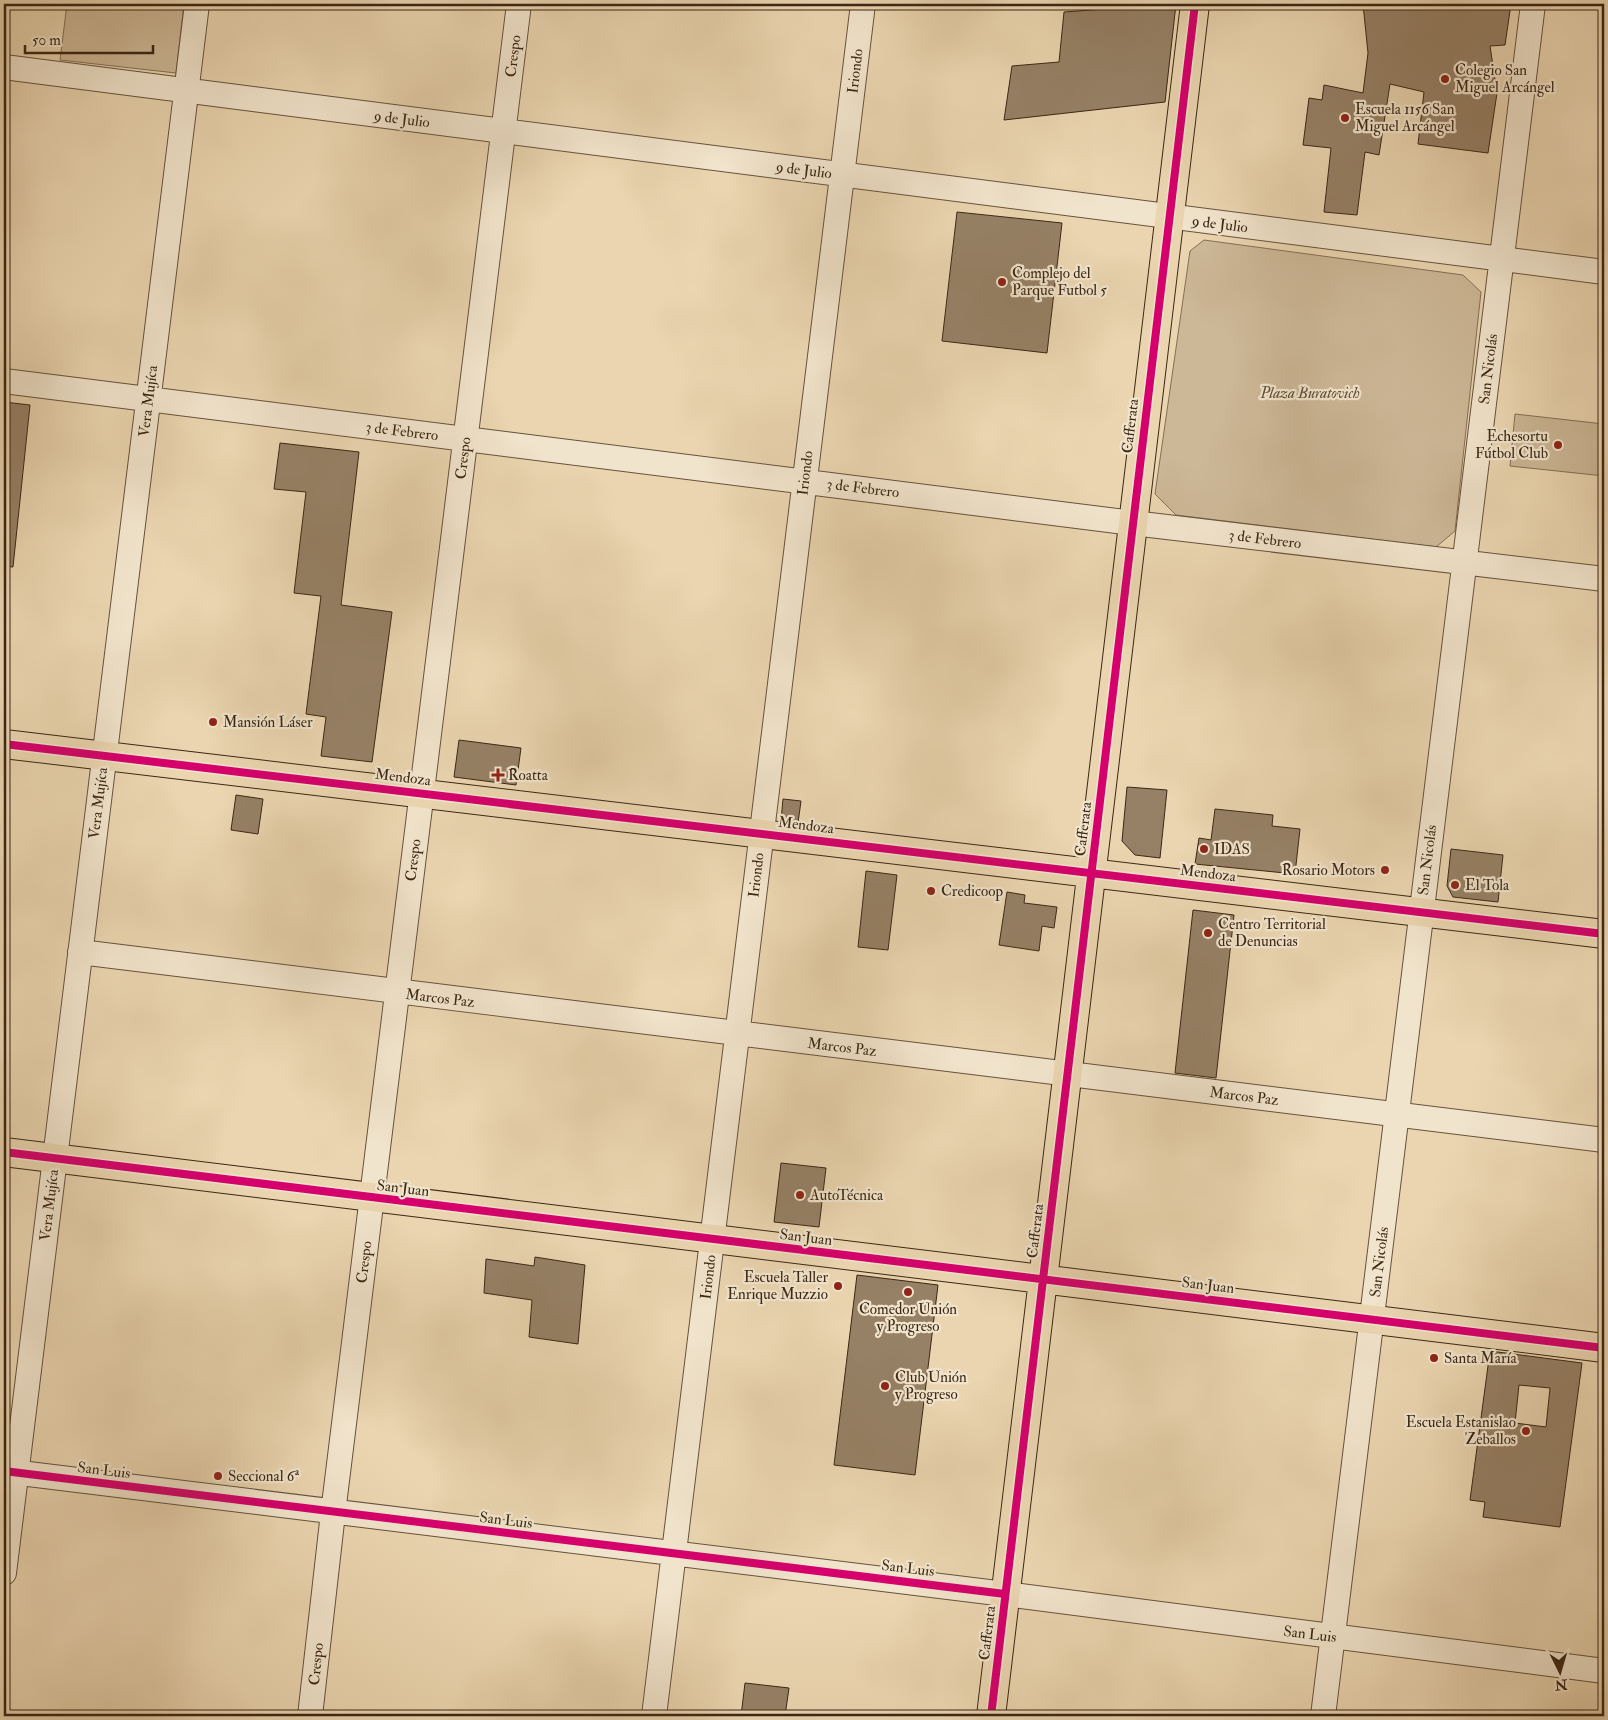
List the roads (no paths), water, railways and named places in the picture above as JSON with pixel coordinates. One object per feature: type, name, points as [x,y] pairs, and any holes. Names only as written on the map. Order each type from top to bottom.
[{"type":"main road","name":"Cafferata","points":[[991,1716],[1195,4]]},
{"type":"main road","name":"Mendoza","points":[[4,744],[1604,934]]},
{"type":"main road","name":"San Juan","points":[[4,1152],[1604,1348]]},
{"type":"street","name":"Vera Mujíca","points":[[4,1573],[10,1472],[54,1158],[196,4]]},
{"type":"street","name":"Crespo","points":[[310,1716],[333,1513],[519,4]]},
{"type":"street","name":"Iriondo","points":[[654,1716],[672,1554],[864,4]]},
{"type":"street","name":"San Nicolás","points":[[1323,1716],[1533,4]]},
{"type":"street","name":"9 de Julio","points":[[4,67],[1169,218],[1604,272]]},
{"type":"street","name":"3 de Febrero","points":[[4,381],[1133,523],[1604,579]]},
{"type":"street","name":"Marcos Paz","points":[[80,952],[397,993],[1604,1140]]},
{"type":"street","name":"San Luis","points":[[10,1472],[1005,1594],[1604,1671]]},
{"type":"place","name":"Colegio San Miguel Arcángel","points":[[1445,79]]},
{"type":"place","name":"Escuela 1156 San Miguel Arcángel","points":[[1345,118]]},
{"type":"place","name":"Complejo del Parque Futbol 5","points":[[1002,282]]},
{"type":"place","name":"Echesortu Fútbol Club","points":[[1558,445]]},
{"type":"place","name":"Mansión Láser","points":[[213,722]]},
{"type":"place","name":"Roatta","points":[[498,775]]},
{"type":"place","name":"IDAS","points":[[1204,849]]},
{"type":"place","name":"Rosario Motors","points":[[1385,870]]},
{"type":"place","name":"El Tola","points":[[1455,885]]},
{"type":"place","name":"Credicoop","points":[[931,891]]},
{"type":"place","name":"Centro Territorial de Denuncias","points":[[1208,933]]},
{"type":"place","name":"AutoTécnica","points":[[800,1195]]},
{"type":"place","name":"Escuela Taller Enrique Muzzio","points":[[838,1286]]},
{"type":"place","name":"Comedor Unión y Progreso","points":[[908,1292]]},
{"type":"place","name":"Santa María","points":[[1434,1358]]},
{"type":"place","name":"Club Unión y Progreso","points":[[885,1386]]},
{"type":"place","name":"Escuela Estanislao Zeballos","points":[[1526,1431]]},
{"type":"place","name":"Seccional 6ª","points":[[218,1476]]},
{"type":"park label","name":"Plaza Buratovich","points":[[1310,393]]}]
